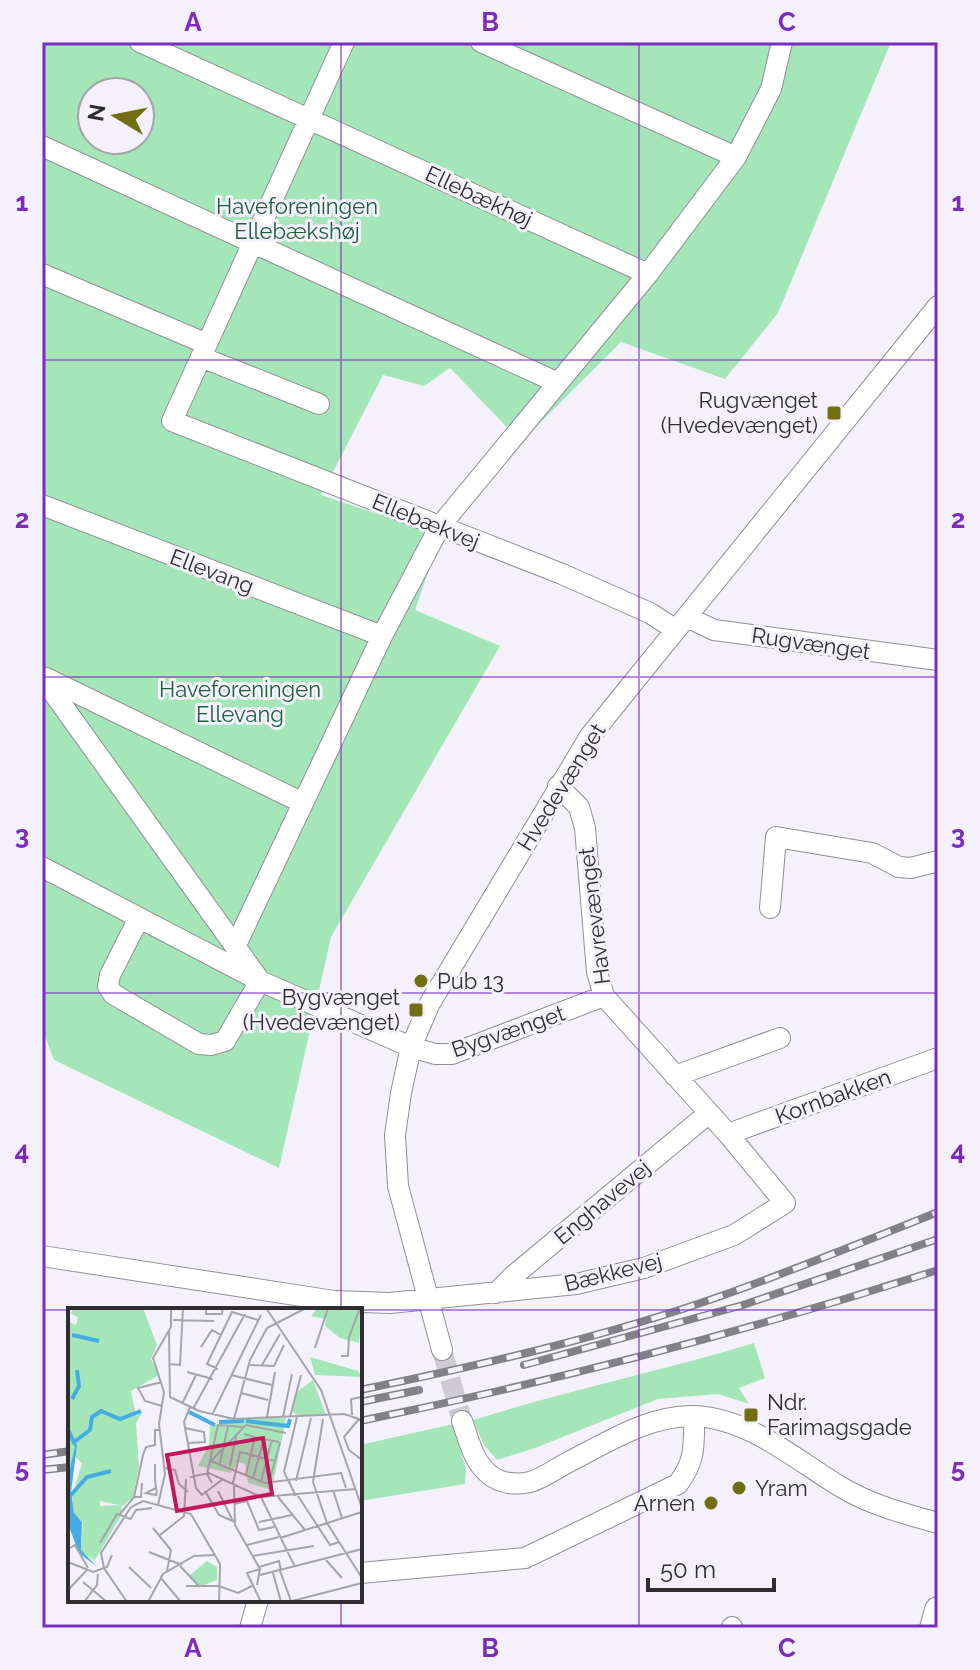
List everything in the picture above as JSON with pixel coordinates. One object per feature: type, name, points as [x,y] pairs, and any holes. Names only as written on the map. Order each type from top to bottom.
[{"type":"main road","points":[[933,1628],[938,1610]]},
{"type":"street","name":"Ellebækhøj","points":[[140,42],[648,274]]},
{"type":"street","points":[[204,351],[344,42]]},
{"type":"street","points":[[481,42],[736,157]]},
{"type":"street","points":[[235,947],[382,636],[440,526],[648,274],[736,157],[771,89],[782,42]]},
{"type":"street","points":[[42,146],[556,382]]},
{"type":"street","points":[[42,274],[319,404]]},
{"type":"street","name":"Hvedevænget","points":[[442,1350],[398,1186],[395,1135],[411,1047],[430,1003],[590,736],[938,306]]},
{"type":"street","name":"Ellebækvej","points":[[204,351],[172,421],[681,624]]},
{"type":"street","name":"Ellevang","points":[[42,505],[382,636]]},
{"type":"street","name":"Rugvænget","points":[[681,624],[938,660]]},
{"type":"street","points":[[42,677],[303,803]]},
{"type":"street","points":[[42,677],[260,981]]},
{"type":"street","name":"Havrevænget","points":[[558,786],[579,807],[585,828],[597,972],[604,996],[728,1134],[785,1203]]},
{"type":"street","points":[[770,908],[776,837],[872,853],[899,867],[911,868],[938,861]]},
{"type":"street","points":[[42,867],[260,981],[411,1047]]},
{"type":"street","points":[[139,918],[110,975],[108,986],[113,994],[199,1044],[225,1041],[260,981]]},
{"type":"street","name":"Bygvænget","points":[[411,1047],[435,1054],[452,1054],[604,996]]},
{"type":"street","points":[[675,1076],[780,1038]]},
{"type":"street","name":"Kornbakken","points":[[728,1134],[938,1058]]},
{"type":"street","name":"Enghavevej","points":[[496,1293],[709,1113]]},
{"type":"street","name":"Bækkevej","points":[[42,1256],[334,1301],[390,1303],[576,1284],[644,1268],[734,1235],[785,1203]]},
{"type":"street","points":[[362,1573],[525,1558],[678,1484],[693,1457],[694,1416]]},
{"type":"street","points":[[462,1421],[475,1458],[490,1475],[510,1484],[531,1482],[638,1428],[668,1419],[694,1416],[731,1423],[786,1450],[843,1488],[890,1510],[938,1523]]},
{"type":"street","points":[[250,1628],[257,1602]]},
{"type":"green space","points":[[42,42],[891,42],[778,313],[725,379],[621,342],[521,442],[450,368],[424,386],[383,375],[321,495],[441,535],[415,610],[500,646],[331,937],[279,1168],[54,1060],[42,1028]]},
{"type":"green space","points":[[754,1343],[765,1378],[739,1388],[749,1404],[718,1394],[658,1399],[497,1460],[484,1445],[473,1420],[684,1363]]},
{"type":"green space","points":[[453,1424],[466,1469],[465,1484],[362,1501],[362,1445]]},
{"type":"tunnel","points":[[442,1350],[462,1421]]},
{"type":"railway","points":[[362,1390],[542,1349],[677,1311],[938,1212]]},
{"type":"railway","points":[[524,1365],[743,1305],[938,1239]]},
{"type":"railway","points":[[362,1421],[651,1353],[795,1314],[938,1270]]},
{"type":"railway","points":[[362,1402],[419,1390]]},
{"type":"railway","points":[[42,1455],[68,1451]]},
{"type":"railway","points":[[42,1470],[68,1467]]},
{"type":"place","name":"Rugvænget (Hvedevænget)","points":[[834,413]]},
{"type":"place","name":"Pub 13","points":[[421,981]]},
{"type":"place","name":"Bygvænget (Hvedevænget)","points":[[416,1010]]},
{"type":"place","name":"Ndr. Farimagsgade","points":[[751,1415]]},
{"type":"place","name":"Yram","points":[[739,1488]]},
{"type":"place","name":"Arnen","points":[[711,1503]]},
{"type":"park label","name":"Haveforeningen Ellebækshøj","points":[[297,218]]},
{"type":"park label","name":"Haveforeningen Ellevang","points":[[240,702]]}]
